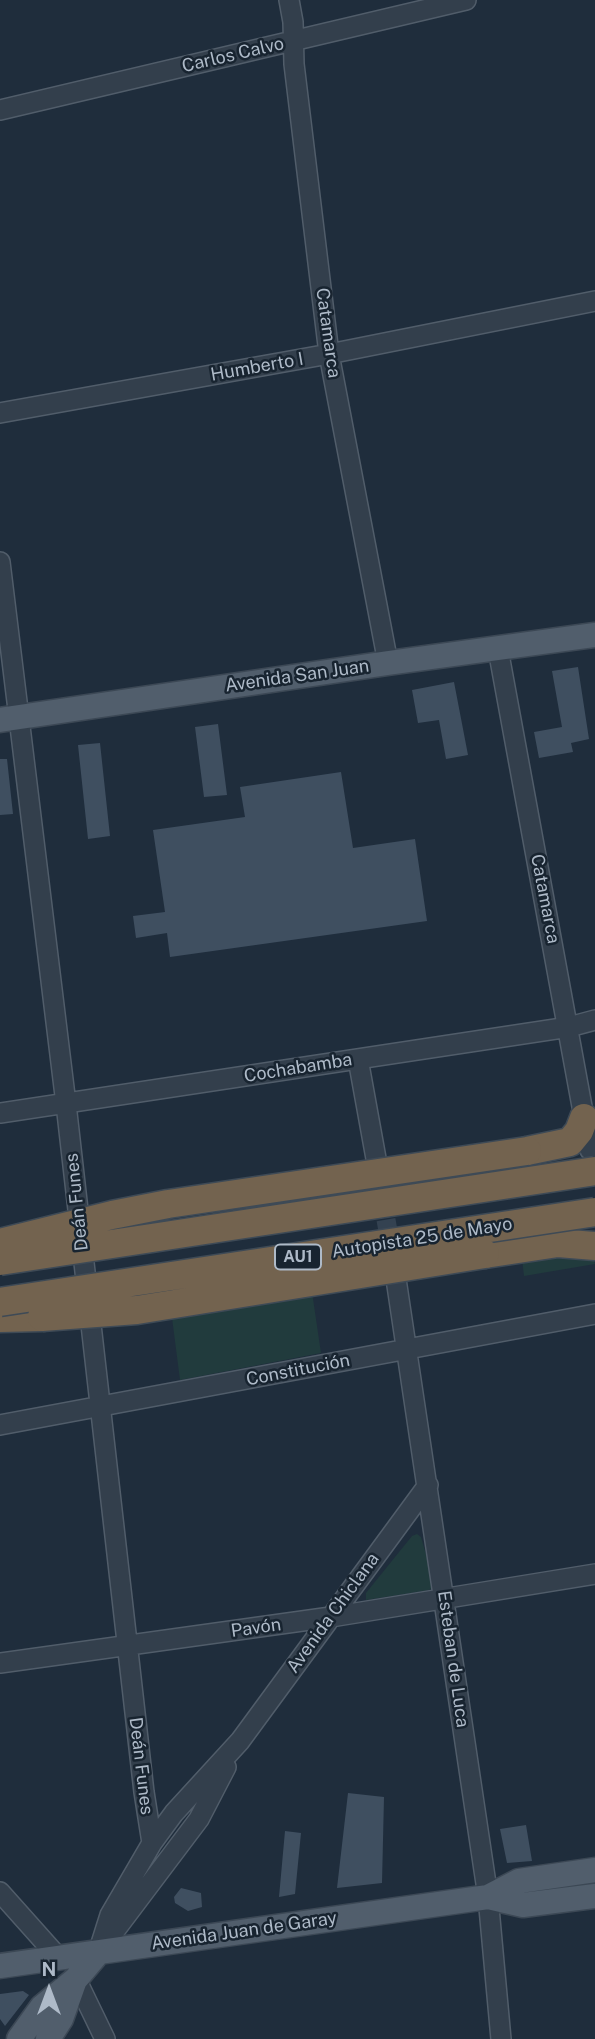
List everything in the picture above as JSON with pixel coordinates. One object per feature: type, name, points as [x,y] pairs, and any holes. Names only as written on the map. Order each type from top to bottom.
[{"type":"highway","points":[[0,1243],[168,1204],[527,1151],[570,1142],[579,1131],[584,1118]]},
{"type":"highway","name":"AU1","points":[[0,1261],[592,1161]]},
{"type":"highway","name":"Autopista 25 de Mayo","points":[[0,1302],[595,1212]]},
{"type":"highway","points":[[0,1318],[137,1310],[558,1243],[595,1246]]},
{"type":"main road","name":"Avenida San Juan","points":[[9,719],[595,635]]},
{"type":"main road","name":"Avenida Juan de Garay","points":[[0,1966],[488,1897],[519,1881],[595,1870]]},
{"type":"main road","name":"Avenida Juan de Garay","points":[[488,1897],[523,1905],[595,1896]]},
{"type":"main road","name":"Avenida Chiclana","points":[[19,2039],[42,2007],[76,1979],[98,1953]]},
{"type":"main road","name":"Avenida Chiclana","points":[[48,2039],[61,2019],[76,1979]]},
{"type":"street","name":"Catamarca","points":[[289,0],[329,354],[388,663]]},
{"type":"street","name":"Carlos Calvo","points":[[0,110],[466,0]]},
{"type":"street","name":"Humberto I","points":[[0,413],[329,354],[595,301]]},
{"type":"street","name":"Deán Funes","points":[[0,562],[9,719],[66,1104],[152,1843]]},
{"type":"street","name":"Catamarca","points":[[498,649],[592,1161]]},
{"type":"street","name":"Cochabamba","points":[[0,1113],[569,1027],[595,1020]]},
{"type":"street","points":[[358,1059],[377,1164]]},
{"type":"street","name":"Esteban de Luca","points":[[396,1279],[488,1897],[501,2039]]},
{"type":"street","name":"Constitución","points":[[0,1424],[595,1314]]},
{"type":"street","name":"Avenida Chiclana","points":[[98,1953],[110,1916],[152,1843],[174,1813],[240,1741],[428,1485]]},
{"type":"street","name":"Pavón","points":[[0,1663],[331,1617],[595,1574]]},
{"type":"street","name":"Avenida Chiclana","points":[[98,1953],[199,1819],[240,1741]]},
{"type":"street","points":[[0,1892],[58,1957]]},
{"type":"street","points":[[76,1979],[105,2039]]},
{"type":"green space","points":[[571,1250],[593,1256],[595,1264],[524,1276],[522,1259]]},
{"type":"green space","points":[[312,1292],[321,1353],[180,1380],[171,1310]]},
{"type":"green space","points":[[417,1534],[421,1537],[435,1586],[429,1590],[366,1600],[366,1593],[412,1536]]},
{"type":"building","points":[[578,667],[589,739],[571,743],[573,752],[539,758],[534,732],[562,727],[552,671]]},
{"type":"building","points":[[454,682],[468,755],[446,759],[439,720],[418,723],[412,690]]},
{"type":"building","points":[[218,724],[227,795],[204,797],[195,727]]},
{"type":"building","points":[[100,743],[110,836],[88,839],[78,745]]},
{"type":"building","points":[[0,759],[7,759],[13,814],[0,815]]},
{"type":"building","points":[[341,772],[353,848],[415,839],[427,921],[170,957],[167,933],[136,938],[133,916],[165,912],[153,830],[245,817],[240,787]]},
{"type":"building","points":[[348,1793],[384,1797],[382,1883],[337,1888]]},
{"type":"building","points":[[526,1825],[532,1861],[507,1863],[500,1829]]},
{"type":"building","points":[[285,1831],[301,1833],[295,1894],[279,1897]]},
{"type":"building","points":[[181,1888],[201,1893],[202,1907],[188,1911],[175,1903],[174,1897]]},
{"type":"building","points":[[23,1991],[29,1995],[5,2026],[0,2019],[0,1994]]},
{"type":"tunnel","points":[[381,1191],[392,1254]]}]
